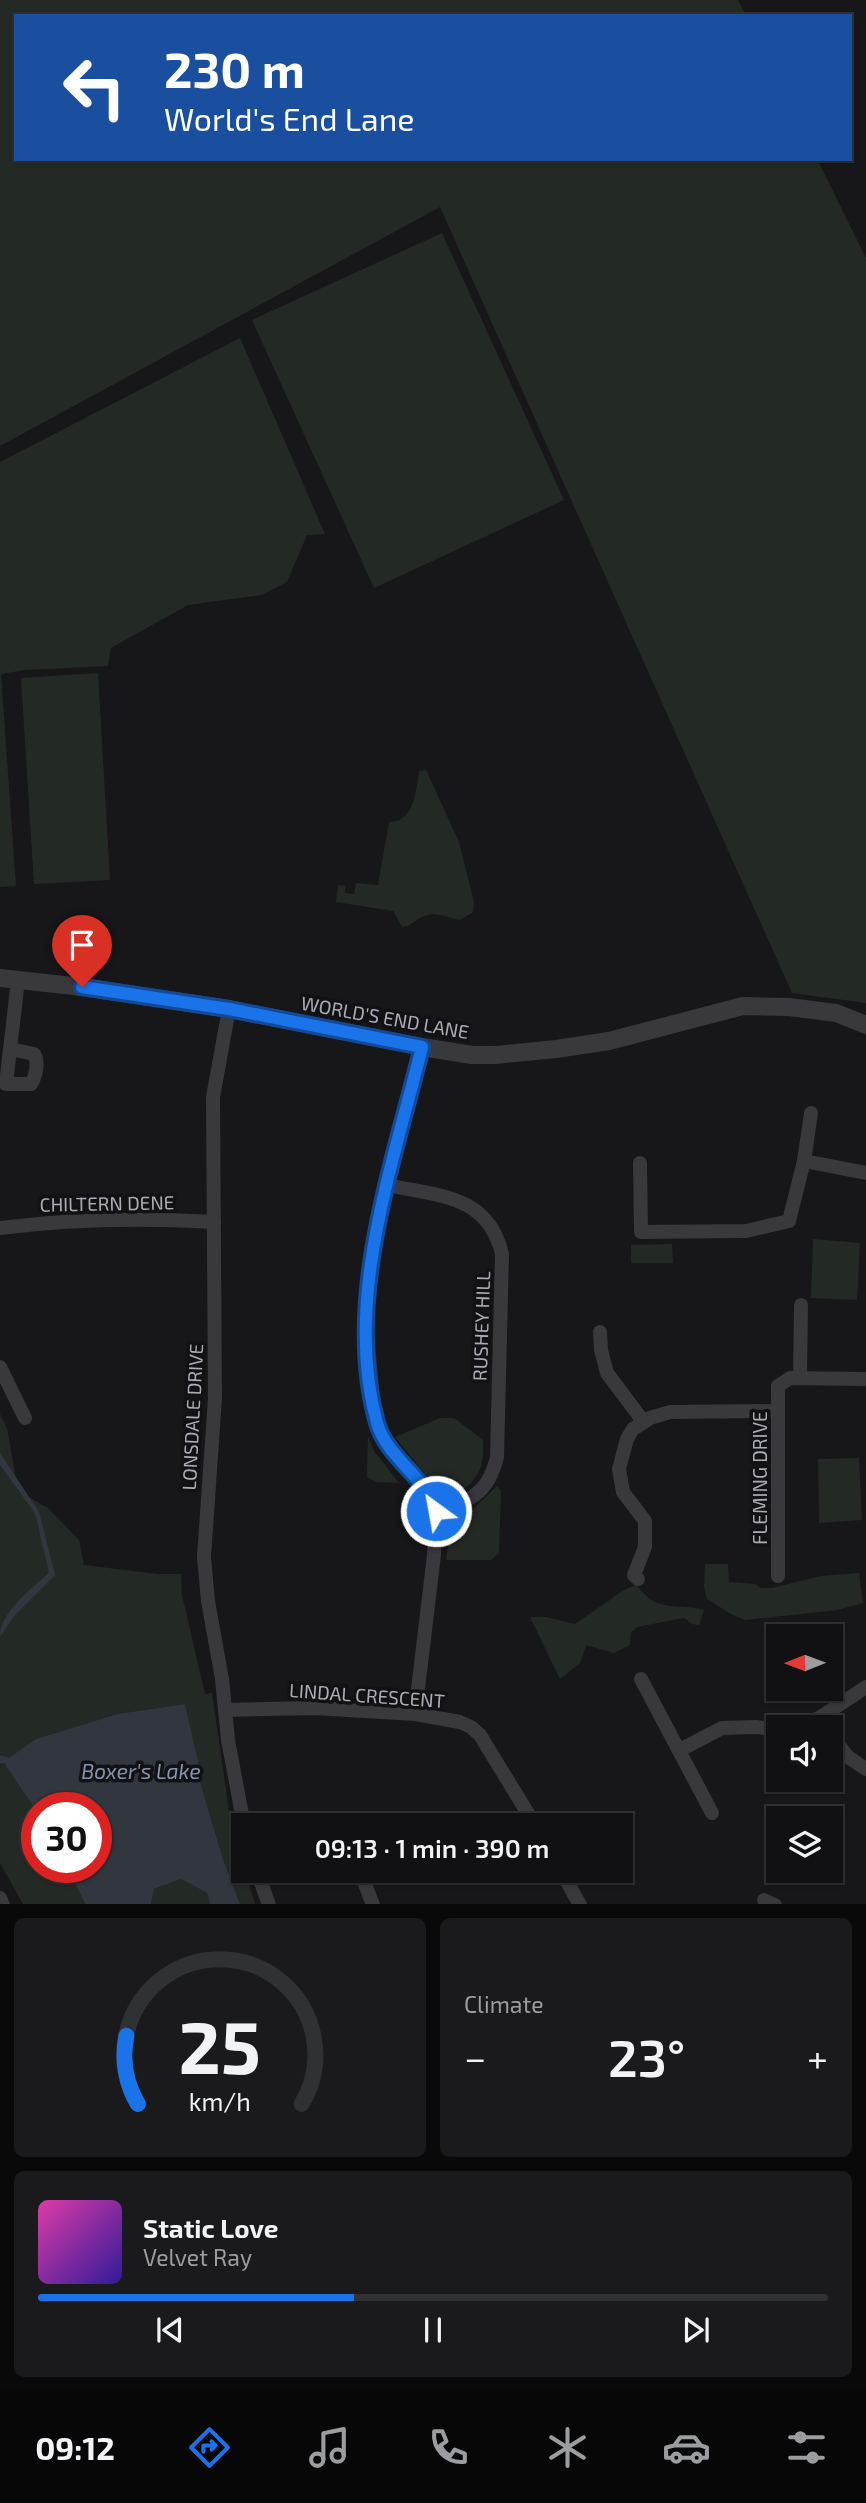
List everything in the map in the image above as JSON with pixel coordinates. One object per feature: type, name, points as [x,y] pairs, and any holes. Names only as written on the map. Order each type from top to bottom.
[{"type":"street","name":"WORLD'S END LANE","points":[[10,1049],[9,979],[229,1009],[472,1055],[556,1049],[609,1041],[743,1006],[789,1007],[836,1013],[866,1025]]},
{"type":"street","name":"LONSDALE DRIVE","points":[[229,1009],[214,1097],[215,1398],[204,1557],[228,1740],[242,1813]]},
{"type":"street","points":[[415,1714],[434,1555],[436,1511],[428,1495],[382,1437],[374,1410],[366,1323],[376,1232],[422,1047]]},
{"type":"street","points":[[640,1163],[641,1231],[746,1231],[789,1221],[804,1161],[811,1112]]},
{"type":"street","points":[[804,1161],[866,1173]]},
{"type":"street","name":"RUSHEY HILL","points":[[387,1185],[457,1200],[474,1207],[495,1231],[502,1254],[496,1457],[493,1471],[475,1496],[463,1503],[436,1511]]},
{"type":"street","name":"CHILTERN DENE","points":[[0,1228],[72,1221],[170,1219],[214,1222]]},
{"type":"street","points":[[801,1306],[800,1378],[866,1379]]},
{"type":"street","points":[[600,1332],[607,1373],[643,1421]]},
{"type":"street","points":[[0,1367],[25,1418]]},
{"type":"street","name":"FLEMING DRIVE","points":[[778,1576],[778,1385],[790,1378],[800,1378]]},
{"type":"street","points":[[638,1579],[634,1574],[645,1547],[645,1521],[623,1492],[619,1469],[627,1439],[643,1421],[670,1412],[777,1411]]},
{"type":"street","points":[[641,1679],[712,1814]]},
{"type":"street","points":[[831,1715],[866,1687]]},
{"type":"street","name":"LINDAL CRESCENT","points":[[225,1710],[314,1708],[415,1714],[460,1722],[480,1735],[528,1813]]},
{"type":"street","points":[[680,1750],[722,1728],[766,1728]]},
{"type":"street","points":[[843,1751],[866,1769]]},
{"type":"street","points":[[261,1883],[269,1904]]},
{"type":"street","points":[[365,1883],[373,1904]]},
{"type":"street","points":[[568,1883],[579,1904]]},
{"type":"shaded area","points":[[0,0],[738,0],[745,14],[14,14],[14,161],[818,161],[866,258],[866,1003],[792,993],[440,207],[0,446]]},
{"type":"shaded area","points":[[442,233],[564,500],[374,588],[252,320]]},
{"type":"shaded area","points":[[240,338],[325,534],[307,535],[287,582],[262,595],[188,605],[111,648],[108,666],[25,670],[1,674],[16,886],[0,887],[0,462]]},
{"type":"shaded area","points":[[98,673],[110,880],[34,884],[21,678]]},
{"type":"shaded area","points":[[426,770],[459,842],[474,902],[473,912],[460,920],[439,915],[423,916],[402,927],[393,911],[336,902],[338,885],[345,886],[345,893],[354,894],[356,883],[378,885],[389,822],[398,821],[409,811],[413,804],[419,771]]},
{"type":"shaded area","points":[[813,1239],[860,1243],[857,1300],[811,1298]]},
{"type":"shaded area","points":[[672,1244],[673,1263],[631,1263],[631,1245]]},
{"type":"shaded area","points":[[0,1414],[7,1428],[18,1491],[48,1508],[79,1540],[84,1565],[158,1574],[181,1574],[182,1595],[205,1694],[212,1693],[231,1825],[231,1880],[198,1775],[198,1761],[185,1704],[117,1714],[36,1739],[4,1763],[24,1792],[21,1792],[21,1883],[75,1883],[85,1904],[23,1904],[0,1863]]},
{"type":"shaded area","points":[[440,1418],[454,1418],[483,1440],[480,1469],[468,1485],[457,1493],[445,1494],[439,1491],[395,1437]]},
{"type":"shaded area","points":[[368,1436],[374,1451],[399,1483],[376,1482],[367,1477]]},
{"type":"shaded area","points":[[859,1458],[862,1520],[819,1523],[818,1459]]},
{"type":"shaded area","points":[[497,1486],[501,1491],[499,1553],[491,1560],[446,1560],[450,1529],[455,1520],[473,1509]]},
{"type":"shaded area","points":[[705,1564],[728,1564],[729,1582],[755,1584],[761,1588],[772,1588],[821,1576],[859,1573],[863,1603],[837,1610],[745,1620],[707,1599],[704,1587]]},
{"type":"shaded area","points":[[636,1585],[649,1598],[659,1603],[704,1610],[699,1625],[684,1618],[637,1627],[631,1632],[630,1645],[614,1653],[586,1645],[580,1663],[560,1679],[530,1617],[546,1617],[575,1624],[624,1590]]},
{"type":"shaded area","points":[[181,1879],[207,1893],[210,1904],[151,1904],[154,1889]]},
{"type":"shaded area","points":[[232,1883],[249,1883],[255,1904],[240,1904]]},
{"type":"water","points":[[0,1453],[39,1512],[55,1575],[15,1615],[0,1637],[1,1627],[11,1610],[49,1572],[35,1513],[0,1465]]},
{"type":"water","name":"Boxer's Lake","points":[[185,1704],[198,1761],[198,1775],[223,1859],[240,1904],[210,1904],[207,1893],[181,1879],[154,1889],[151,1904],[85,1904],[75,1883],[112,1883],[112,1792],[24,1792],[4,1763],[0,1763],[0,1755],[9,1758],[36,1739],[117,1714]]},
{"type":"route","points":[[82,987],[229,1009],[422,1047],[376,1232],[366,1323],[374,1410],[382,1437],[428,1495],[436,1511]]}]
